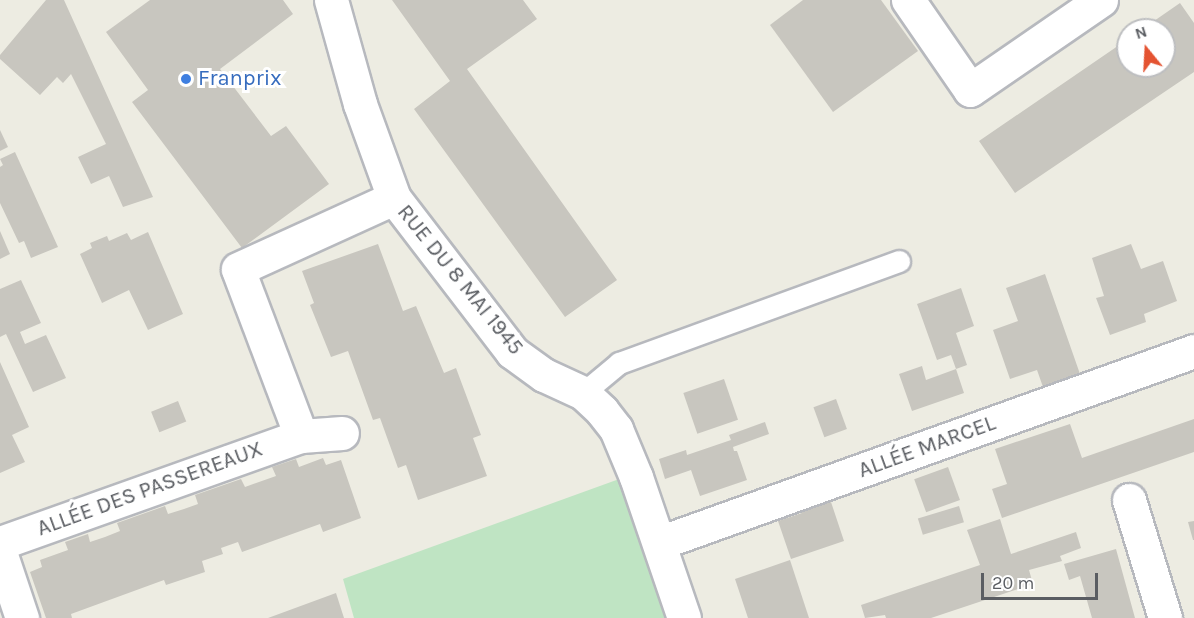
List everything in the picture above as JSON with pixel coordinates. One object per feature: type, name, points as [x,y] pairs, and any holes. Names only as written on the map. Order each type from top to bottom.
[{"type":"street","name":"RUE DU 8 MAI 1945","points":[[331,0],[360,104],[394,198],[512,352],[544,375],[583,393],[602,411],[616,429],[659,543],[684,618]]},
{"type":"street","points":[[908,0],[970,90],[1101,0]]},
{"type":"street","points":[[301,436],[238,269],[394,198]]},
{"type":"street","name":"ALLÉE MARCEL","points":[[659,543],[1194,351]]},
{"type":"street","name":"ALLÉE DES PASSEREAUX","points":[[0,543],[301,436],[342,433]]},
{"type":"street","points":[[1129,500],[1165,618]]},
{"type":"street","points":[[0,552],[22,618]]},
{"type":"lane","points":[[583,393],[619,363],[899,261]]},
{"type":"green space","points":[[622,478],[667,618],[354,618],[343,579]]},
{"type":"building","points":[[46,0],[64,0],[153,197],[123,207],[109,176],[91,184],[78,157],[106,144],[71,74],[63,83],[57,77],[40,95],[0,59],[0,55]]},
{"type":"building","points":[[150,0],[283,0],[293,14],[220,69],[271,136],[286,126],[329,184],[242,248],[132,102],[148,90],[106,32]]},
{"type":"building","points":[[392,0],[523,0],[537,19],[467,69],[617,280],[565,317],[414,109],[450,81]]},
{"type":"building","points":[[803,0],[881,0],[918,51],[833,112],[770,25]]},
{"type":"building","points":[[1180,3],[1194,23],[1194,72],[1015,193],[979,141],[1116,47],[1116,78],[1176,78],[1176,18],[1158,18]]},
{"type":"building","points":[[0,130],[8,147],[0,151]]},
{"type":"building","points":[[15,152],[58,247],[31,258],[24,241],[19,243],[0,203],[0,167],[3,165],[0,159]]},
{"type":"building","points":[[0,231],[10,254],[0,259]]},
{"type":"building","points":[[148,232],[183,314],[148,330],[129,290],[102,303],[80,254],[92,248],[90,243],[107,236],[109,241],[127,233],[131,240]]},
{"type":"building","points":[[378,244],[403,311],[416,306],[444,373],[456,368],[481,435],[473,438],[487,476],[418,500],[406,465],[398,468],[380,418],[373,420],[348,351],[331,357],[310,305],[314,303],[302,271]]},
{"type":"building","points":[[1131,244],[1141,269],[1163,261],[1177,301],[1144,314],[1146,322],[1110,335],[1096,298],[1104,296],[1092,258]]},
{"type":"building","points":[[1045,274],[1080,374],[1043,387],[1037,370],[1010,379],[993,330],[1018,321],[1006,288]]},
{"type":"building","points":[[21,280],[41,323],[20,332],[25,344],[46,335],[66,378],[33,392],[6,334],[0,337],[0,289]]},
{"type":"building","points":[[961,288],[974,326],[956,333],[967,365],[956,369],[951,355],[937,360],[917,304]]},
{"type":"building","points":[[0,362],[29,427],[12,435],[25,462],[0,473]]},
{"type":"building","points":[[922,366],[926,380],[956,369],[964,393],[912,411],[899,374]]},
{"type":"building","points":[[724,379],[738,420],[697,434],[683,393]]},
{"type":"building","points":[[836,399],[847,429],[824,437],[813,407]]},
{"type":"building","points":[[178,401],[186,421],[159,432],[151,412]]},
{"type":"building","points":[[1194,419],[1194,452],[1002,518],[992,489],[1007,484],[995,449],[1070,424],[1082,458]]},
{"type":"building","points":[[765,422],[769,434],[733,447],[734,451],[737,451],[747,480],[700,496],[691,470],[665,479],[659,459],[686,450],[687,455],[731,440],[729,435]]},
{"type":"building","points":[[323,458],[326,465],[341,460],[361,518],[323,532],[320,524],[242,552],[238,542],[221,548],[223,554],[202,561],[205,572],[166,585],[164,580],[71,614],[72,618],[46,618],[30,572],[42,567],[40,560],[68,550],[65,542],[88,534],[90,542],[120,531],[117,523],[165,506],[168,514],[198,504],[195,495],[241,479],[245,487],[276,476],[272,467],[296,459],[299,467]]},
{"type":"building","points":[[948,467],[960,500],[926,512],[914,479]]},
{"type":"building","points":[[823,491],[828,503],[831,502],[844,541],[791,559],[778,521],[802,513],[798,500]]},
{"type":"building","points":[[959,506],[964,522],[923,535],[918,519]]},
{"type":"building","points":[[1000,519],[1011,554],[1076,532],[1081,548],[1060,556],[1062,561],[1029,570],[1033,584],[931,618],[886,618],[885,615],[865,618],[861,605],[980,565],[967,530]]},
{"type":"building","points":[[1194,521],[1194,540],[1193,540],[1188,522]]},
{"type":"building","points":[[1116,549],[1135,618],[1092,618],[1080,576],[1069,580],[1064,564]]},
{"type":"building","points":[[790,560],[809,618],[748,618],[735,579]]},
{"type":"building","points":[[336,593],[344,618],[268,618]]},
{"type":"place","name":"Franprix","points":[[186,79]]}]
